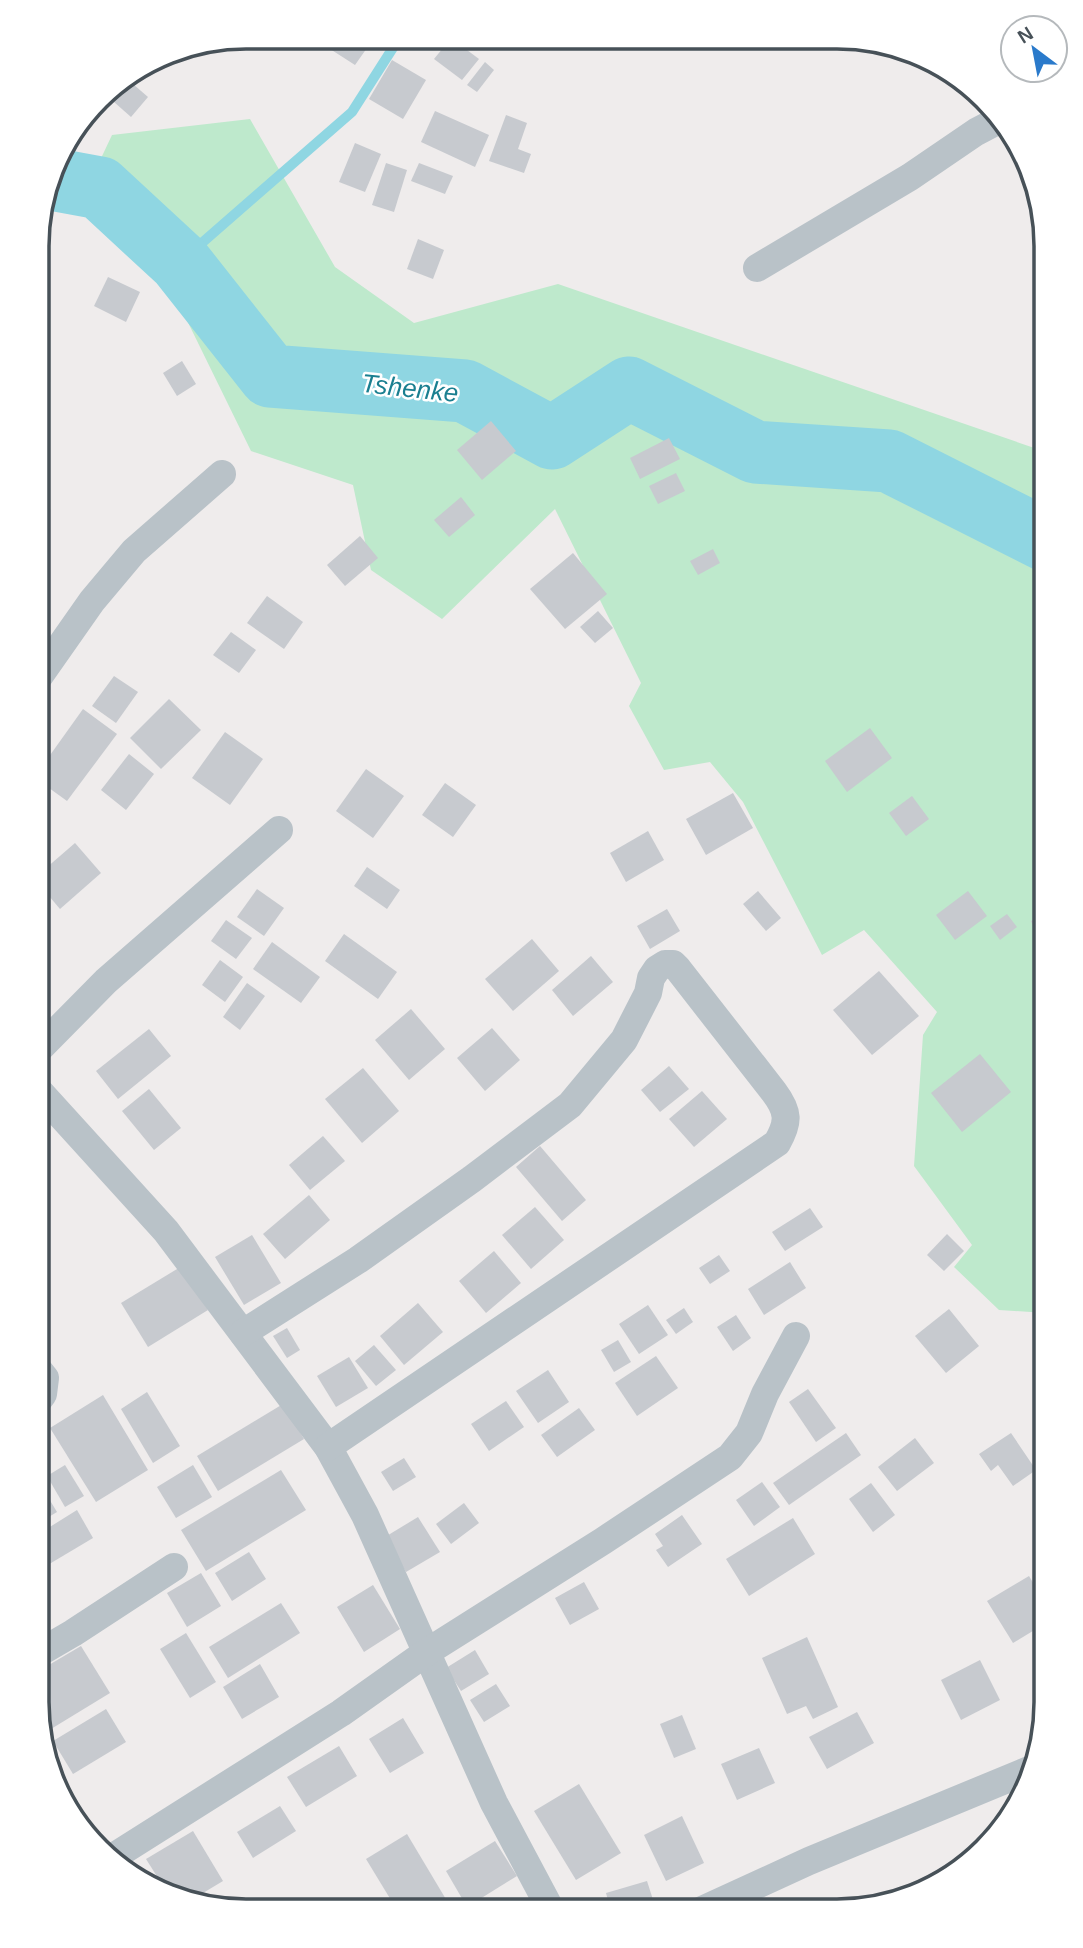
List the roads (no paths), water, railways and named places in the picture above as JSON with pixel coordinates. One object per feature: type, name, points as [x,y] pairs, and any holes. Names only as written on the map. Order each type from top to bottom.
[{"type":"street","points":[[757,268],[910,177],[991,124]]},
{"type":"street","points":[[49,662],[92,601],[134,551],[222,474]]},
{"type":"street","points":[[49,1037],[106,981],[279,830]]},
{"type":"street","points":[[243,1333],[358,1260],[472,1180],[570,1105],[624,1040],[648,993],[652,978],[657,969],[665,964],[673,964],[678,969],[783,1104],[786,1119],[777,1143],[328,1447]]},
{"type":"street","points":[[49,1102],[166,1231],[328,1447],[365,1515],[494,1802],[545,1899]]},
{"type":"street","points":[[120,1853],[341,1713],[426,1652],[603,1541],[730,1457],[749,1433],[765,1394],[796,1336]]},
{"type":"street","points":[[49,1647],[174,1567]]},
{"type":"street","points":[[727,1899],[809,1861],[1020,1774]]},
{"type":"waterway","points":[[180,262],[352,112],[392,49]]},
{"type":"waterway","name":"Tshenke","points":[[60,181],[100,188],[180,262],[270,376],[465,391],[552,438],[629,388],[755,452],[889,461],[1034,534]]}]
